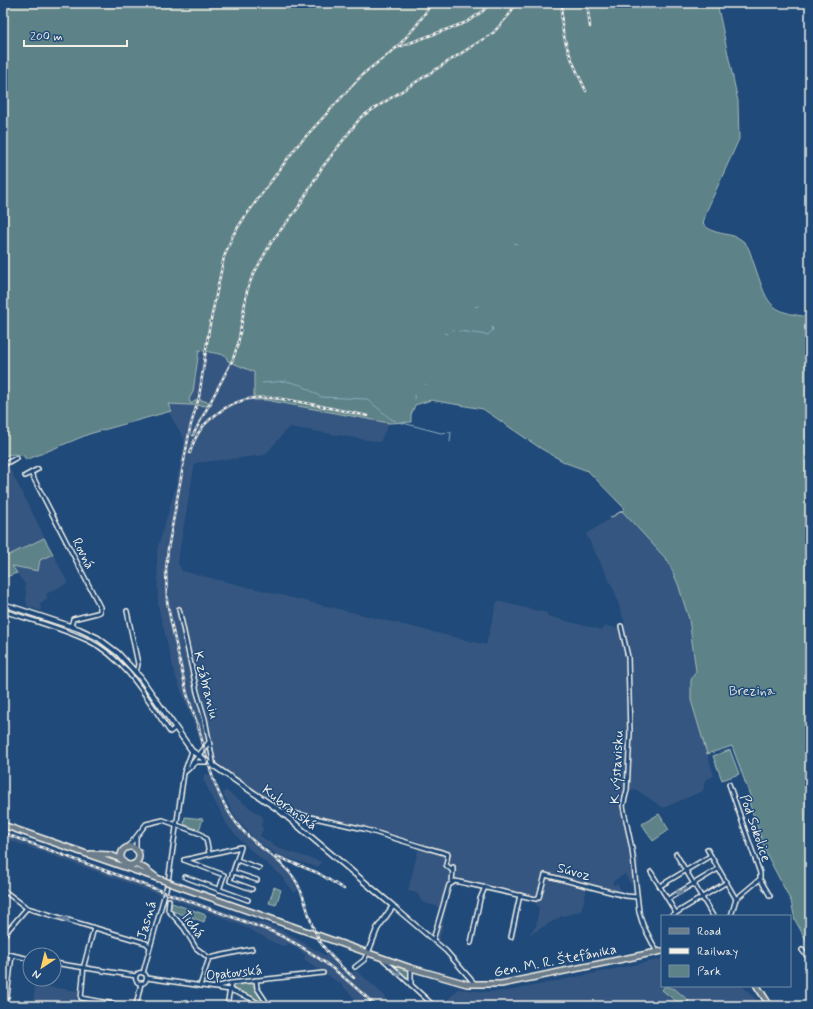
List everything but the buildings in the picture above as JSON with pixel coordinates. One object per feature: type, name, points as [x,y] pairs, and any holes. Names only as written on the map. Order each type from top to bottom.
[{"type":"main road","points":[[3,825],[162,880]]},
{"type":"main road","points":[[110,856],[122,852],[128,847],[136,850],[138,858],[144,868]]},
{"type":"main road","points":[[83,852],[121,859],[126,864],[134,864],[144,868],[162,880]]},
{"type":"main road","points":[[121,859],[122,852]]},
{"type":"main road","points":[[134,864],[138,858]]},
{"type":"main road","name":"Gen. M. R. Štefánika","points":[[162,880],[368,952],[381,958],[454,981],[475,984],[515,982],[659,952]]},
{"type":"main road","points":[[758,987],[770,1006]]},
{"type":"street","points":[[3,465],[16,458]]},
{"type":"street","points":[[25,476],[38,469]]},
{"type":"street","name":"Rovná","points":[[31,473],[100,607],[100,612],[97,614],[73,619],[71,626]]},
{"type":"street","name":"Kubranská","points":[[3,604],[71,626],[93,636],[118,654],[140,677],[196,756],[214,766],[279,810],[450,955],[463,973],[475,984]]},
{"type":"street","name":"K zábraniu","points":[[179,609],[197,692],[206,719],[208,742],[214,758],[214,766]]},
{"type":"street","name":"Kubranská","points":[[3,611],[60,630],[90,642],[114,659],[135,681],[170,732],[175,728]]},
{"type":"street","points":[[127,611],[138,664],[136,673]]},
{"type":"street","points":[[31,620],[33,613]]},
{"type":"street","points":[[60,630],[63,623]]},
{"type":"street","name":"K výstavisku","points":[[621,626],[628,657],[630,733],[627,790],[623,806],[632,849],[641,921],[659,952]]},
{"type":"street","points":[[90,642],[93,636]]},
{"type":"street","points":[[114,659],[118,654]]},
{"type":"street","points":[[135,681],[140,677]]},
{"type":"street","points":[[153,707],[158,704]]},
{"type":"street","points":[[184,773],[208,742]]},
{"type":"street","name":"Jasná","points":[[143,973],[170,873],[178,825],[184,773],[192,752]]},
{"type":"street","points":[[191,765],[199,761],[207,762]]},
{"type":"street","name":"Pod Sokolice","points":[[729,784],[760,873],[760,879],[770,896]]},
{"type":"street","points":[[279,810],[364,829],[448,854],[446,865],[453,869],[452,883],[433,940]]},
{"type":"street","points":[[128,847],[136,838],[142,827],[151,822],[163,820],[204,836],[208,843],[210,853]]},
{"type":"street","points":[[136,838],[136,850]]},
{"type":"street","points":[[219,890],[224,874],[184,860],[242,845],[230,881],[252,889]]},
{"type":"street","points":[[707,849],[736,899],[731,915]]},
{"type":"street","points":[[676,854],[712,915]]},
{"type":"street","points":[[196,865],[200,855]]},
{"type":"street","points":[[660,886],[710,856]]},
{"type":"street","points":[[237,860],[259,868]]},
{"type":"street","points":[[668,899],[718,869]]},
{"type":"street","points":[[233,872],[257,880]]},
{"type":"street","points":[[651,872],[676,913]]},
{"type":"street","name":"Súvoz","points":[[452,883],[458,881],[536,899],[539,897],[545,875],[626,896],[637,897]]},
{"type":"street","points":[[185,878],[248,900]]},
{"type":"street","name":"Pod Sokolice","points":[[736,899],[760,879]]},
{"type":"street","points":[[672,915],[727,882]]},
{"type":"street","points":[[471,943],[480,899],[485,887]]},
{"type":"street","points":[[3,890],[27,908],[146,943],[150,948]]},
{"type":"street","points":[[511,937],[520,895]]},
{"type":"street","name":"Tichá","points":[[169,900],[168,910],[184,928],[196,948],[209,958]]},
{"type":"street","points":[[355,967],[364,960],[377,929],[392,906]]},
{"type":"street","points":[[3,936],[27,908]]},
{"type":"street","points":[[94,928],[84,967],[81,998],[125,1006]]},
{"type":"street","points":[[200,986],[209,958],[252,949]]},
{"type":"street","points":[[802,950],[810,960]]},
{"type":"street","points":[[3,953],[22,957]]},
{"type":"street","points":[[7,997],[12,955]]},
{"type":"street","points":[[381,958],[434,1006]]},
{"type":"street","points":[[62,964],[136,976],[143,973],[147,978],[145,982],[140,983]]},
{"type":"street","points":[[411,968],[411,984]]},
{"type":"street","name":"Opatovská","points":[[147,978],[213,987],[232,983],[323,973]]},
{"type":"street","points":[[136,976],[137,981],[140,983],[136,1006]]},
{"type":"street","points":[[256,980],[257,988],[269,1006]]},
{"type":"street","points":[[227,1006],[232,983]]},
{"type":"street","points":[[213,987],[230,990],[250,998],[262,1006]]},
{"type":"shaded area","points":[[199,350],[225,355],[228,361],[254,372],[254,400],[266,400],[389,423],[380,442],[289,427],[265,455],[195,463],[178,563],[182,571],[486,645],[497,601],[547,613],[547,616],[602,630],[606,626],[617,628],[625,624],[614,590],[586,534],[622,511],[660,550],[664,558],[668,560],[675,575],[689,619],[696,671],[691,680],[691,700],[714,776],[705,780],[703,791],[663,808],[637,790],[631,790],[626,798],[625,805],[639,862],[637,878],[631,884],[625,874],[612,882],[614,885],[617,883],[621,890],[616,891],[602,888],[603,890],[587,889],[581,911],[560,917],[531,934],[530,933],[536,926],[539,908],[534,901],[458,884],[450,890],[439,942],[424,929],[430,932],[433,931],[439,907],[422,902],[417,893],[408,891],[420,842],[278,806],[203,758],[197,732],[175,675],[158,605],[157,550],[176,486],[184,444],[184,439],[168,411],[171,411],[168,404],[211,406],[197,399],[191,404],[189,399],[193,392]]},
{"type":"shaded area","points":[[10,469],[68,583],[46,594],[48,599],[40,603],[41,611],[27,606],[25,584],[5,558],[3,558],[3,471]]},
{"type":"shaded area","points":[[205,774],[209,774],[232,820],[251,841],[283,867],[291,877],[298,889],[295,893],[281,876],[244,844],[228,826],[203,779]]},
{"type":"shaded area","points":[[225,790],[263,817],[261,826],[263,829],[260,836],[280,849],[322,862],[317,867],[278,855],[256,841],[234,815],[223,794]]},
{"type":"shaded area","points":[[3,832],[232,913],[253,922],[260,922],[284,931],[326,956],[327,954],[316,938],[320,939],[347,971],[357,971],[385,996],[385,1001],[392,1006],[362,1006],[342,985],[304,959],[306,955],[289,944],[283,946],[216,915],[3,838]]},
{"type":"shaded area","points":[[661,959],[661,987],[743,987],[763,1006],[442,1006],[458,989],[487,992],[509,991]]},
{"type":"shaded area","points":[[35,987],[49,987],[78,991],[76,1006],[33,1006]]},
{"type":"green space","name":"Brezina","points":[[3,3],[717,3],[738,101],[739,139],[707,210],[703,223],[711,230],[734,236],[746,244],[762,288],[766,297],[771,303],[785,312],[810,317],[810,947],[795,920],[791,901],[766,853],[749,802],[752,801],[732,746],[707,754],[691,700],[691,680],[696,671],[689,619],[678,584],[668,561],[622,511],[610,518],[625,509],[588,471],[566,463],[540,448],[483,409],[431,400],[415,405],[411,415],[411,422],[389,423],[266,400],[254,400],[254,372],[228,361],[225,355],[199,350],[193,392],[189,399],[191,404],[197,399],[212,403],[211,406],[168,404],[171,411],[89,434],[26,460],[24,456],[14,454],[3,456]]},
{"type":"green space","points":[[44,538],[53,554],[40,560],[38,571],[12,566],[17,573],[3,578],[3,558]]},
{"type":"green space","points":[[730,750],[739,774],[722,780],[713,756]]},
{"type":"green space","points":[[659,814],[669,830],[653,841],[642,824]]},
{"type":"green space","points":[[185,817],[203,819],[199,830],[184,824]]},
{"type":"green space","points":[[274,887],[281,890],[276,905],[269,903]]},
{"type":"green space","points":[[172,903],[189,909],[186,916],[170,910]]},
{"type":"green space","points":[[190,909],[206,915],[204,922],[188,916]]},
{"type":"green space","points":[[392,965],[409,970],[408,978],[407,978]]},
{"type":"green space","points":[[246,982],[253,985],[264,1003],[232,988],[233,984]]},
{"type":"green space","points":[[664,987],[675,989],[689,1001],[685,1006],[682,1006],[662,990]]},
{"type":"waterway","points":[[459,331],[488,335],[493,330],[492,327]]},
{"type":"waterway","points":[[444,333],[448,334]]},
{"type":"waterway","points":[[262,383],[286,381],[301,385],[321,397],[367,399],[391,419],[396,421]]},
{"type":"waterway","points":[[414,395],[415,399]]},
{"type":"waterway","points":[[399,422],[441,433],[451,432],[450,442]]},
{"type":"railway","points":[[399,45],[416,26],[432,3]]},
{"type":"railway","points":[[199,729],[187,694],[171,622],[167,601],[166,570],[168,549],[190,428],[199,397],[209,329],[224,257],[233,235],[244,218],[297,146],[363,74],[396,48],[467,22],[483,11],[490,3]]},
{"type":"railway","points":[[193,435],[233,359],[238,344],[247,291],[252,277],[272,241],[298,208],[321,169],[361,117],[493,33],[509,15],[516,3]]},
{"type":"railway","points":[[563,3],[561,14],[564,37],[567,48],[586,91]]},
{"type":"railway","points":[[587,3],[590,27]]},
{"type":"railway","points":[[190,453],[198,433],[205,424],[225,408],[248,399],[284,399],[368,416]]},
{"type":"railway","points":[[198,724],[214,782],[227,809],[235,822],[245,833],[289,871],[301,891],[319,941],[333,958],[354,978]]},
{"type":"railway","points":[[3,833],[273,932],[288,939],[328,964],[376,1006]]},
{"type":"railway","points":[[276,856],[318,873],[344,889]]}]
